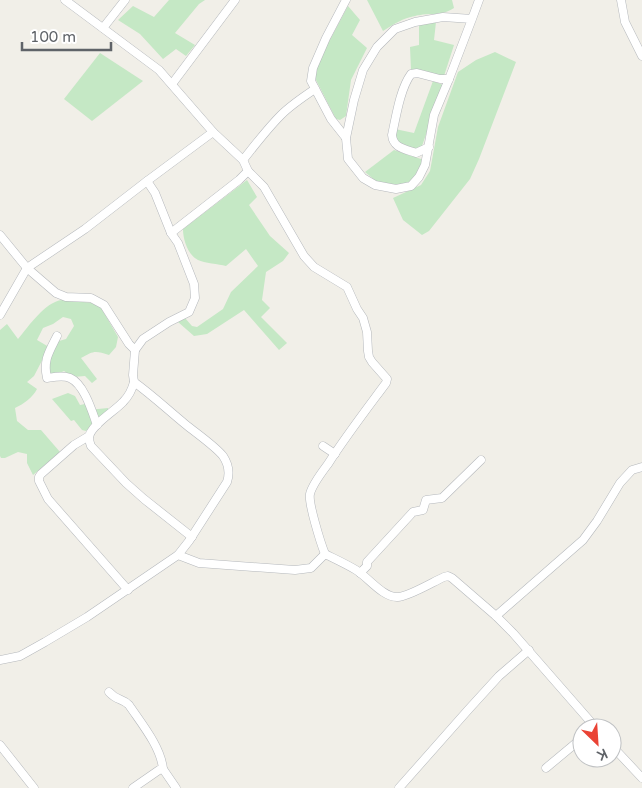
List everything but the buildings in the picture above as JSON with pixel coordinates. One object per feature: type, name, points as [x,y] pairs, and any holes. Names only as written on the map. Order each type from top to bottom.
[{"type":"street","points":[[65,0],[159,70],[214,132],[243,160],[248,171],[264,187],[304,256],[314,267],[347,287],[363,318],[368,352],[372,362],[387,379],[318,478],[310,494],[310,504],[325,554],[360,573],[390,596],[398,597],[407,594],[444,576],[452,578],[496,616],[529,650],[587,718]]},
{"type":"street","points":[[102,28],[126,0]]},
{"type":"street","points":[[172,84],[234,0]]},
{"type":"street","points":[[346,0],[326,38],[313,68],[311,80],[331,118],[346,138]]},
{"type":"street","points":[[472,19],[443,17],[415,22],[395,29],[377,47],[363,70],[346,138],[348,159],[364,178],[375,185],[396,188],[410,186],[419,177],[425,165],[434,115],[449,79],[472,19],[479,0]]},
{"type":"street","points":[[621,0],[625,22],[642,56]]},
{"type":"street","points":[[429,147],[416,153],[396,146],[392,141],[403,89],[411,74],[417,73],[440,80],[449,79]]},
{"type":"street","points":[[243,160],[281,115],[315,89]]},
{"type":"street","points":[[0,315],[27,268],[85,229],[214,132]]},
{"type":"street","points":[[171,233],[248,171]]},
{"type":"street","points":[[128,590],[48,499],[39,481],[39,477],[74,445],[89,436],[97,425],[122,404],[132,389],[134,382],[135,350],[143,339],[189,312],[195,298],[194,284],[178,243],[171,233],[155,193],[147,181]]},
{"type":"street","points":[[0,234],[27,268],[56,293],[66,297],[91,298],[104,305],[129,344],[135,350]]},
{"type":"street","points":[[57,336],[46,358],[44,368],[46,378],[61,376],[70,378],[80,385],[97,425]]},
{"type":"street","points":[[0,660],[20,656],[87,617],[178,556],[227,482],[230,473],[223,456],[151,394],[134,382]]},
{"type":"street","points":[[89,436],[88,440],[91,446],[126,484],[192,537]]},
{"type":"street","points":[[323,446],[335,454]]},
{"type":"street","points":[[360,573],[367,566],[367,562],[413,512],[423,510],[426,500],[442,498],[481,460]]},
{"type":"street","points":[[496,616],[583,540],[620,483],[632,470],[642,467]]},
{"type":"street","points":[[178,556],[199,562],[295,570],[311,568],[325,554]]},
{"type":"street","points":[[399,788],[480,696],[499,676],[529,650]]},
{"type":"street","points":[[109,692],[114,698],[125,701],[129,705],[161,756],[163,769],[176,788]]},
{"type":"street","points":[[0,745],[34,788]]},
{"type":"street","points":[[546,768],[572,746]]},
{"type":"street","points":[[622,757],[642,778]]},
{"type":"street","points":[[133,788],[163,769]]},
{"type":"green space","points":[[169,0],[205,0],[199,4],[175,33],[195,45],[186,56],[176,49],[163,59],[140,34],[118,20],[133,6],[154,17]]},
{"type":"green space","points":[[367,0],[452,0],[454,8],[449,11],[406,18],[383,31]]},
{"type":"green space","points":[[348,6],[360,20],[352,35],[367,48],[351,80],[346,116],[340,120],[336,119],[316,80],[316,66]]},
{"type":"green space","points":[[436,22],[434,40],[454,45],[444,76],[411,70],[410,47],[419,45],[419,24]]},
{"type":"green space","points":[[495,52],[516,62],[479,159],[470,179],[429,231],[422,235],[403,220],[393,198],[421,185],[430,171],[438,127],[458,72],[476,60]]},
{"type":"green space","points":[[100,53],[143,81],[92,121],[64,99]]},
{"type":"green space","points":[[433,81],[443,85],[422,146],[416,149],[397,143],[395,129],[414,133]]},
{"type":"green space","points":[[394,150],[424,160],[410,182],[396,185],[377,182],[365,172]]},
{"type":"green space","points":[[247,180],[257,197],[249,205],[270,236],[289,253],[283,261],[266,272],[262,300],[270,308],[261,317],[287,343],[279,350],[244,310],[207,334],[194,336],[178,322],[185,318],[192,326],[197,327],[223,309],[231,292],[258,266],[246,249],[226,266],[198,260],[189,251],[183,233],[183,229]]},
{"type":"green space","points":[[62,300],[94,303],[100,306],[118,337],[116,347],[109,355],[94,352],[81,358],[97,379],[92,383],[85,376],[73,377],[64,371],[55,375],[50,374],[48,359],[59,341],[66,339],[74,326],[71,319],[63,317],[43,328],[37,340],[49,347],[34,376],[27,382],[37,389],[28,400],[15,408],[17,421],[28,430],[41,430],[60,452],[33,475],[27,463],[27,454],[18,452],[5,458],[0,456],[0,330],[7,324],[18,339],[32,321],[44,310]]},
{"type":"green space","points":[[68,393],[75,396],[80,405],[85,404],[88,410],[108,408],[108,410],[86,431],[82,430],[74,420],[71,421],[52,399]]}]
